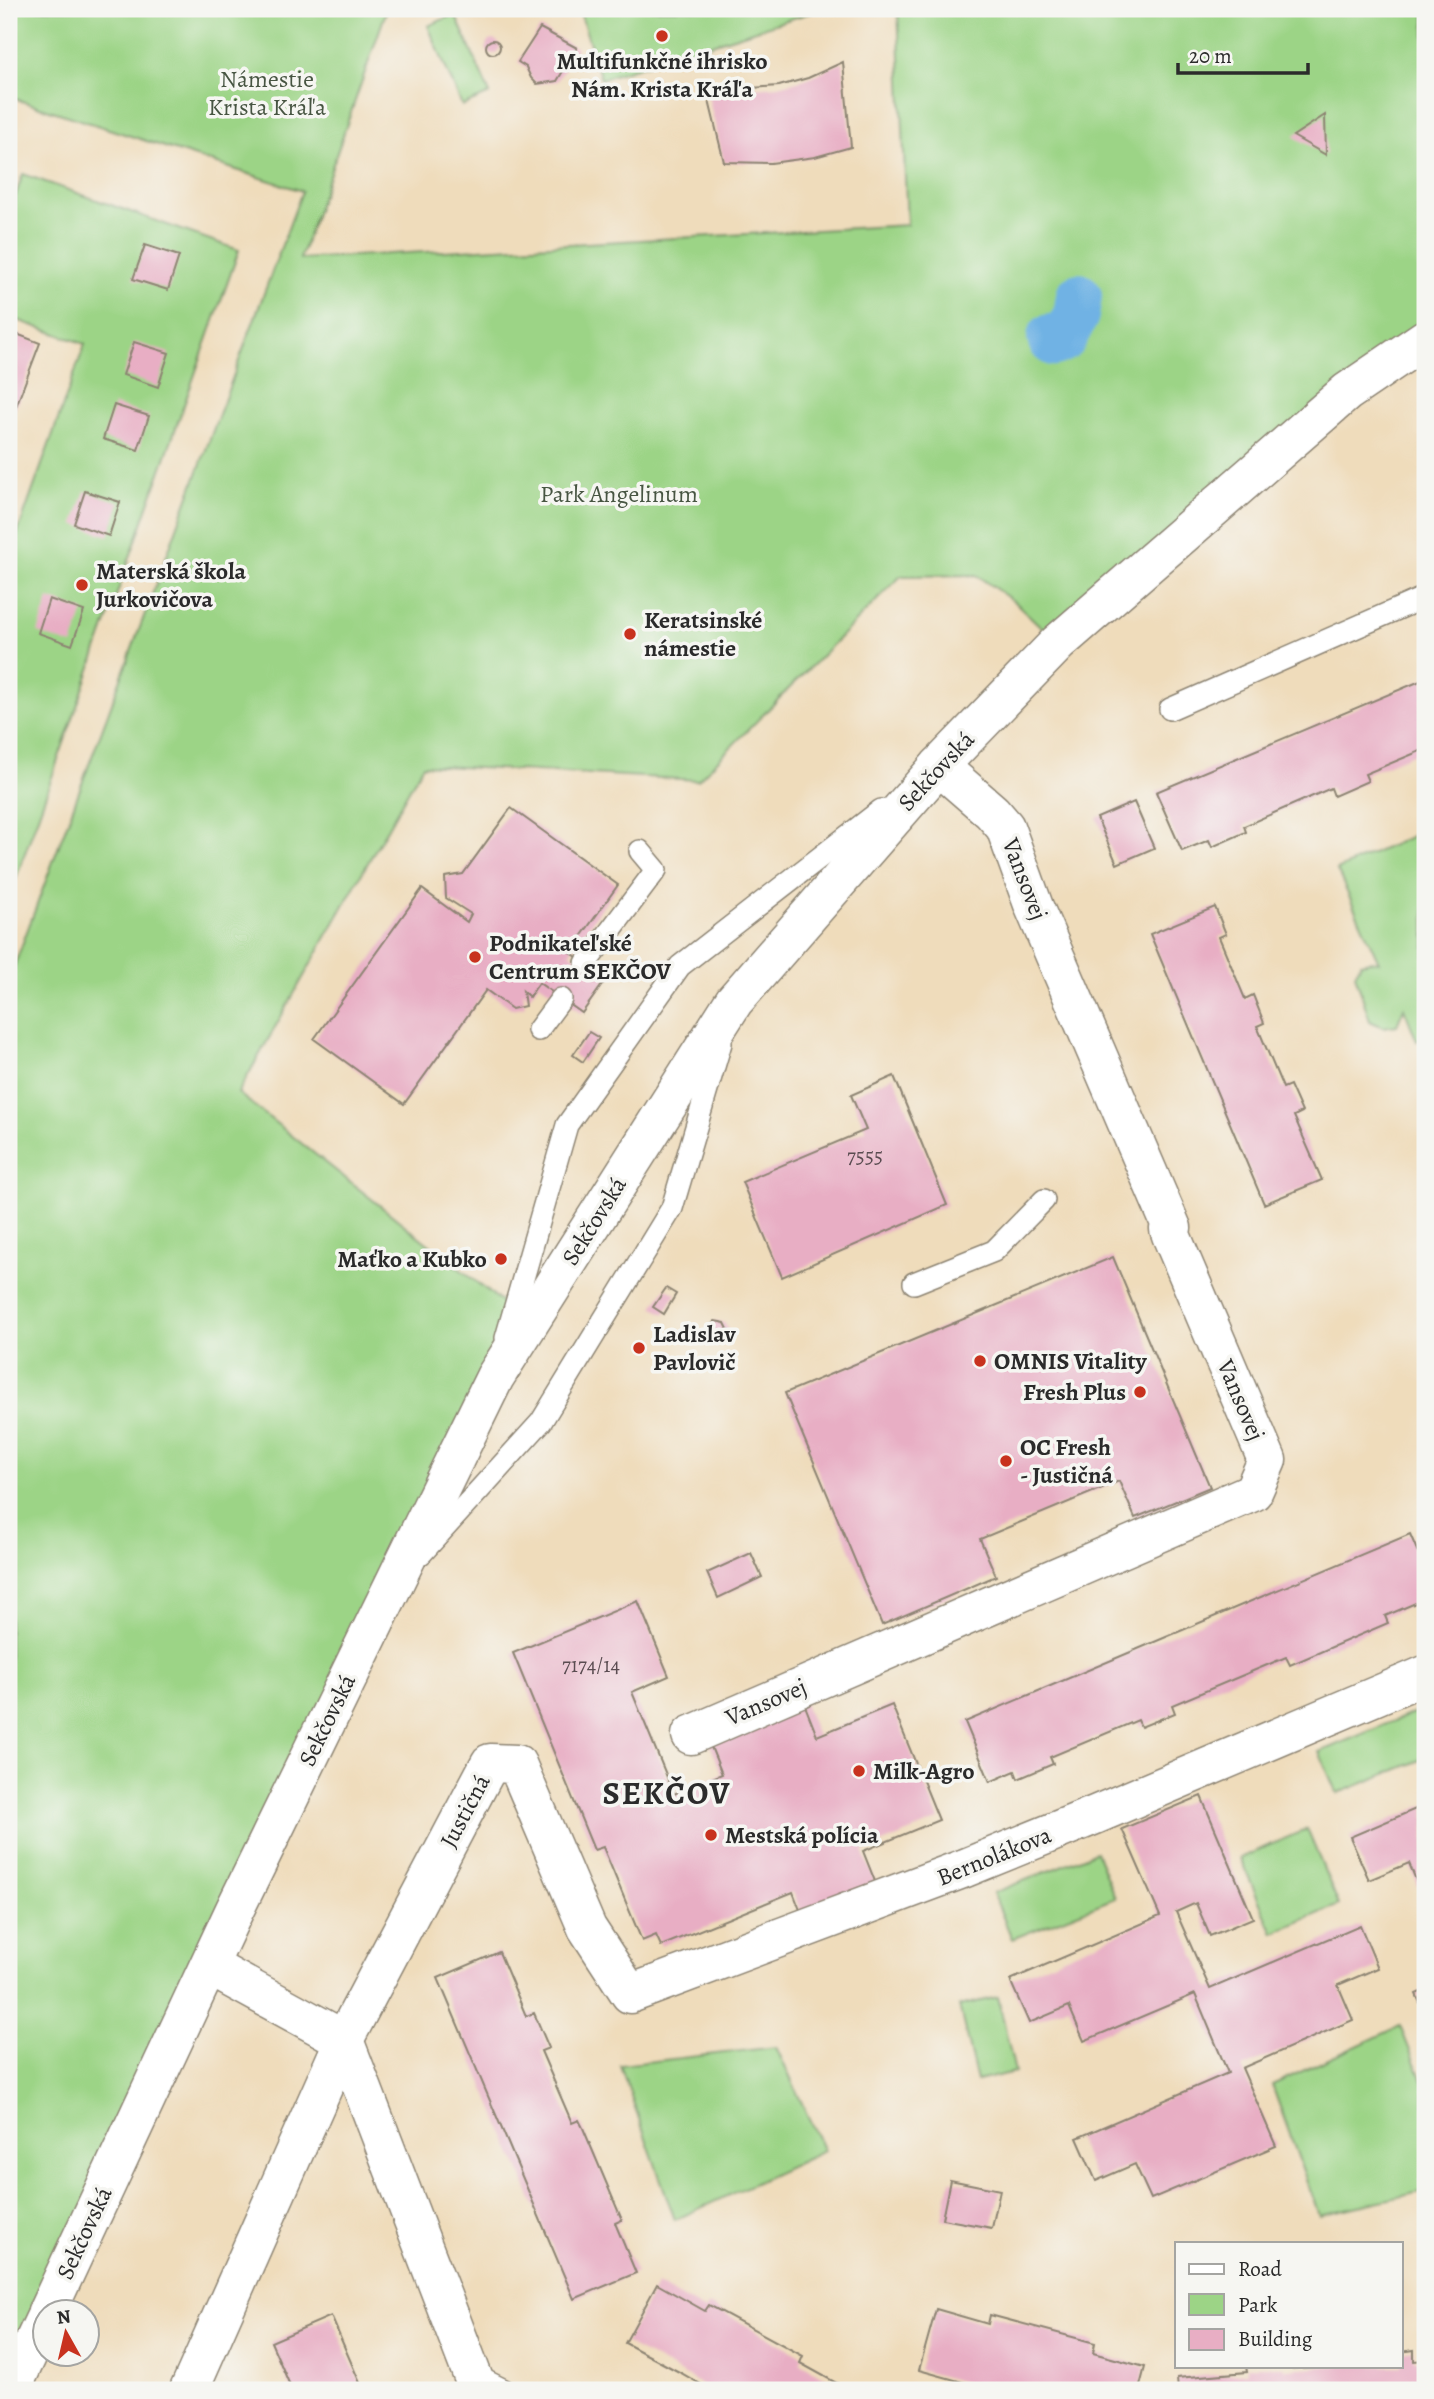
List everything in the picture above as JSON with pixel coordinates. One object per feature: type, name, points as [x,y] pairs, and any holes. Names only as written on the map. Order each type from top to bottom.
[{"type":"street","name":"Sekčovská","points":[[53,2298],[209,1966],[495,1377],[734,1001],[939,766],[1058,643],[1347,392],[1425,339]]},
{"type":"street","name":"Vansovej","points":[[691,1735],[1253,1492],[1267,1461],[1171,1235],[1172,1228],[1034,907],[1004,827],[992,812],[939,766]]},
{"type":"street","name":"Bernolákova","points":[[587,1928],[630,1994],[965,1868],[1425,1675]]},
{"type":"street","name":"Justičná","points":[[344,2040],[490,1763],[517,1764],[587,1928]]},
{"type":"street","points":[[209,1966],[344,2040],[474,2382]]},
{"type":"street","points":[[188,2390],[344,2040]]},
{"type":"street","name":"Sekčovská","points":[[11,2390],[32,2344]]},
{"type":"lane","points":[[1170,709],[1425,597]]},
{"type":"lane","points":[[495,1377],[567,1125],[680,966],[939,766]]},
{"type":"lane","points":[[586,963],[656,870],[640,851]]},
{"type":"lane","points":[[538,1030],[561,999]]},
{"type":"lane","points":[[392,1587],[541,1422],[672,1208],[734,1001]]},
{"type":"lane","points":[[914,1283],[994,1251],[1044,1200]]},
{"type":"lane","points":[[474,2382],[504,2390]]},
{"type":"green space","points":[[9,9],[387,9],[300,259],[907,225],[898,9],[1425,9],[1425,321],[1058,643],[1016,603],[976,575],[901,576],[698,780],[423,765],[238,1093],[523,1319],[53,2298],[32,2298],[32,2342],[9,2390],[9,980],[302,191],[9,97]]},
{"type":"green space","name":"Multifunkčné ihrisko Nám. Krista Kráľa","points":[[579,9],[822,9],[601,79]]},
{"type":"green space","points":[[455,14],[490,94],[462,106],[428,26]]},
{"type":"green space","points":[[23,174],[239,250],[9,898],[9,557],[85,344],[9,317],[9,215]]},
{"type":"green space","points":[[1425,830],[1425,1037],[1417,1041],[1404,1008],[1397,1025],[1383,1027],[1370,1021],[1355,974],[1361,963],[1379,962],[1337,870]]},
{"type":"green space","points":[[1425,1708],[1425,1758],[1337,1794],[1319,1752]]},
{"type":"green space","points":[[1307,1829],[1339,1905],[1273,1933],[1240,1858]]},
{"type":"green space","points":[[1096,1852],[1115,1898],[1012,1939],[993,1893]]},
{"type":"green space","points":[[998,1997],[1015,2072],[977,2081],[959,2006]]},
{"type":"green space","points":[[1400,2026],[1425,2088],[1425,2191],[1319,2215],[1272,2085]]},
{"type":"green space","points":[[776,2047],[824,2151],[675,2220],[620,2065]]},
{"type":"building","points":[[540,28],[577,48],[557,81],[537,84],[526,67],[518,62]]},
{"type":"building","points":[[493,40],[498,42],[498,52],[493,54],[488,52],[486,47],[488,42]]},
{"type":"building","points":[[843,62],[851,147],[815,157],[771,163],[724,162],[705,84],[751,88],[779,86],[808,78]]},
{"type":"building","points":[[1325,115],[1326,155],[1293,136]]},
{"type":"building","points":[[145,245],[179,256],[168,290],[133,279]]},
{"type":"building","points":[[9,331],[40,343],[9,425]]},
{"type":"building","points":[[134,342],[169,353],[158,387],[123,375]]},
{"type":"building","points":[[114,405],[149,416],[138,450],[103,439]]},
{"type":"building","points":[[85,491],[120,502],[109,536],[74,524]]},
{"type":"building","points":[[49,599],[84,611],[72,645],[38,633]]},
{"type":"building","points":[[1425,679],[1425,749],[1365,774],[1368,781],[1334,796],[1331,788],[1244,826],[1246,832],[1212,847],[1209,840],[1182,851],[1156,792]]},
{"type":"building","points":[[1134,802],[1154,848],[1117,864],[1097,818]]},
{"type":"building","name":"Podnikateľské Centrum SEKČOV","points":[[511,808],[618,885],[570,952],[607,978],[582,1013],[539,983],[529,997],[523,991],[525,1006],[512,1009],[486,990],[404,1104],[314,1039],[422,889],[467,922],[471,914],[446,898],[445,877],[463,874]]},
{"type":"building","points":[[1215,907],[1226,934],[1219,937],[1245,999],[1253,995],[1264,1023],[1257,1026],[1283,1088],[1290,1085],[1302,1112],[1294,1116],[1322,1180],[1264,1204],[1150,934]]},
{"type":"building","points":[[589,1032],[599,1038],[583,1062],[573,1055]]},
{"type":"building","points":[[894,1076],[947,1205],[782,1277],[742,1182],[866,1130],[851,1095]]},
{"type":"building","name":"OC Fresh - Justičná","points":[[1113,1257],[1210,1487],[1135,1518],[1119,1481],[980,1539],[996,1576],[882,1625],[785,1393]]},
{"type":"building","points":[[666,1288],[676,1294],[664,1314],[653,1307]]},
{"type":"building","points":[[715,1321],[725,1323],[730,1333],[721,1342],[710,1339],[707,1329]]},
{"type":"building","points":[[1410,1534],[1425,1569],[1425,1599],[1385,1616],[1388,1623],[1290,1665],[1286,1657],[1172,1705],[1175,1713],[1141,1727],[1138,1720],[1050,1757],[1053,1764],[1018,1779],[1015,1771],[990,1782],[965,1722]]},
{"type":"building","points":[[751,1553],[762,1577],[718,1598],[707,1573]]},
{"type":"building","points":[[638,1601],[669,1676],[632,1692],[674,1794],[722,1774],[707,1737],[802,1698],[817,1736],[892,1705],[939,1820],[863,1851],[876,1884],[802,1915],[793,1892],[661,1946],[656,1935],[642,1941],[603,1847],[594,1850],[513,1653]]},
{"type":"building","points":[[1201,1796],[1253,1918],[1210,1936],[1196,1903],[1176,1912],[1210,1989],[1360,1925],[1378,1968],[1338,1985],[1353,2020],[1242,2068],[1276,2146],[1151,2199],[1135,2164],[1096,2181],[1077,2138],[1228,2073],[1195,1994],[1084,2041],[1069,2006],[1029,2023],[1010,1980],[1160,1916],[1122,1829]]},
{"type":"building","points":[[1425,1805],[1425,1902],[1409,1863],[1369,1880],[1350,1837]]},
{"type":"building","points":[[499,1952],[526,2016],[534,2013],[549,2048],[541,2051],[572,2123],[579,2120],[583,2128],[622,2220],[615,2223],[636,2273],[574,2299],[438,1978]]},
{"type":"building","points":[[1425,1990],[1425,2014],[1416,1994]]},
{"type":"building","points":[[950,2180],[1000,2190],[992,2228],[942,2219]]},
{"type":"building","points":[[657,2284],[705,2311],[709,2305],[803,2356],[800,2363],[849,2390],[711,2390],[625,2343]]},
{"type":"building","points":[[936,2309],[988,2324],[990,2315],[1095,2343],[1093,2353],[1145,2367],[1139,2390],[991,2390],[919,2370]]},
{"type":"building","points":[[331,2316],[363,2390],[292,2390],[271,2342]]},
{"type":"building","points":[[1414,2350],[1414,2361],[1425,2360],[1425,2390],[1178,2390],[1177,2378],[1247,2372],[1246,2368],[1402,2368],[1402,2352]]},
{"type":"waterway","points":[[1050,337],[1054,343],[1063,339],[1076,315],[1079,296]]},
{"type":"place","name":"Multifunkčné ihrisko Nám. Krista Kráľa","points":[[662,36]]},
{"type":"place","name":"Materská škola Jurkovičova","points":[[82,585]]},
{"type":"place","name":"Keratsinské námestie","points":[[630,634]]},
{"type":"place","name":"Podnikateľské Centrum SEKČOV","points":[[475,957]]},
{"type":"place","name":"Maťko a Kubko","points":[[501,1259]]},
{"type":"place","name":"Ladislav Pavlovič","points":[[639,1348]]},
{"type":"place","name":"OMNIS Vitality","points":[[980,1361]]},
{"type":"place","name":"Fresh Plus","points":[[1140,1392]]},
{"type":"place","name":"OC Fresh - Justičná","points":[[1006,1461]]},
{"type":"place","name":"Milk-Agro","points":[[859,1771]]},
{"type":"place","name":"Mestská polícia","points":[[711,1835]]},
{"type":"district","name":"SEKČOV","points":[[667,1793]]},
{"type":"park label","name":"Námestie Krista Kráľa","points":[[267,93]]},
{"type":"park label","name":"Park Angelinum","points":[[619,494]]}]
